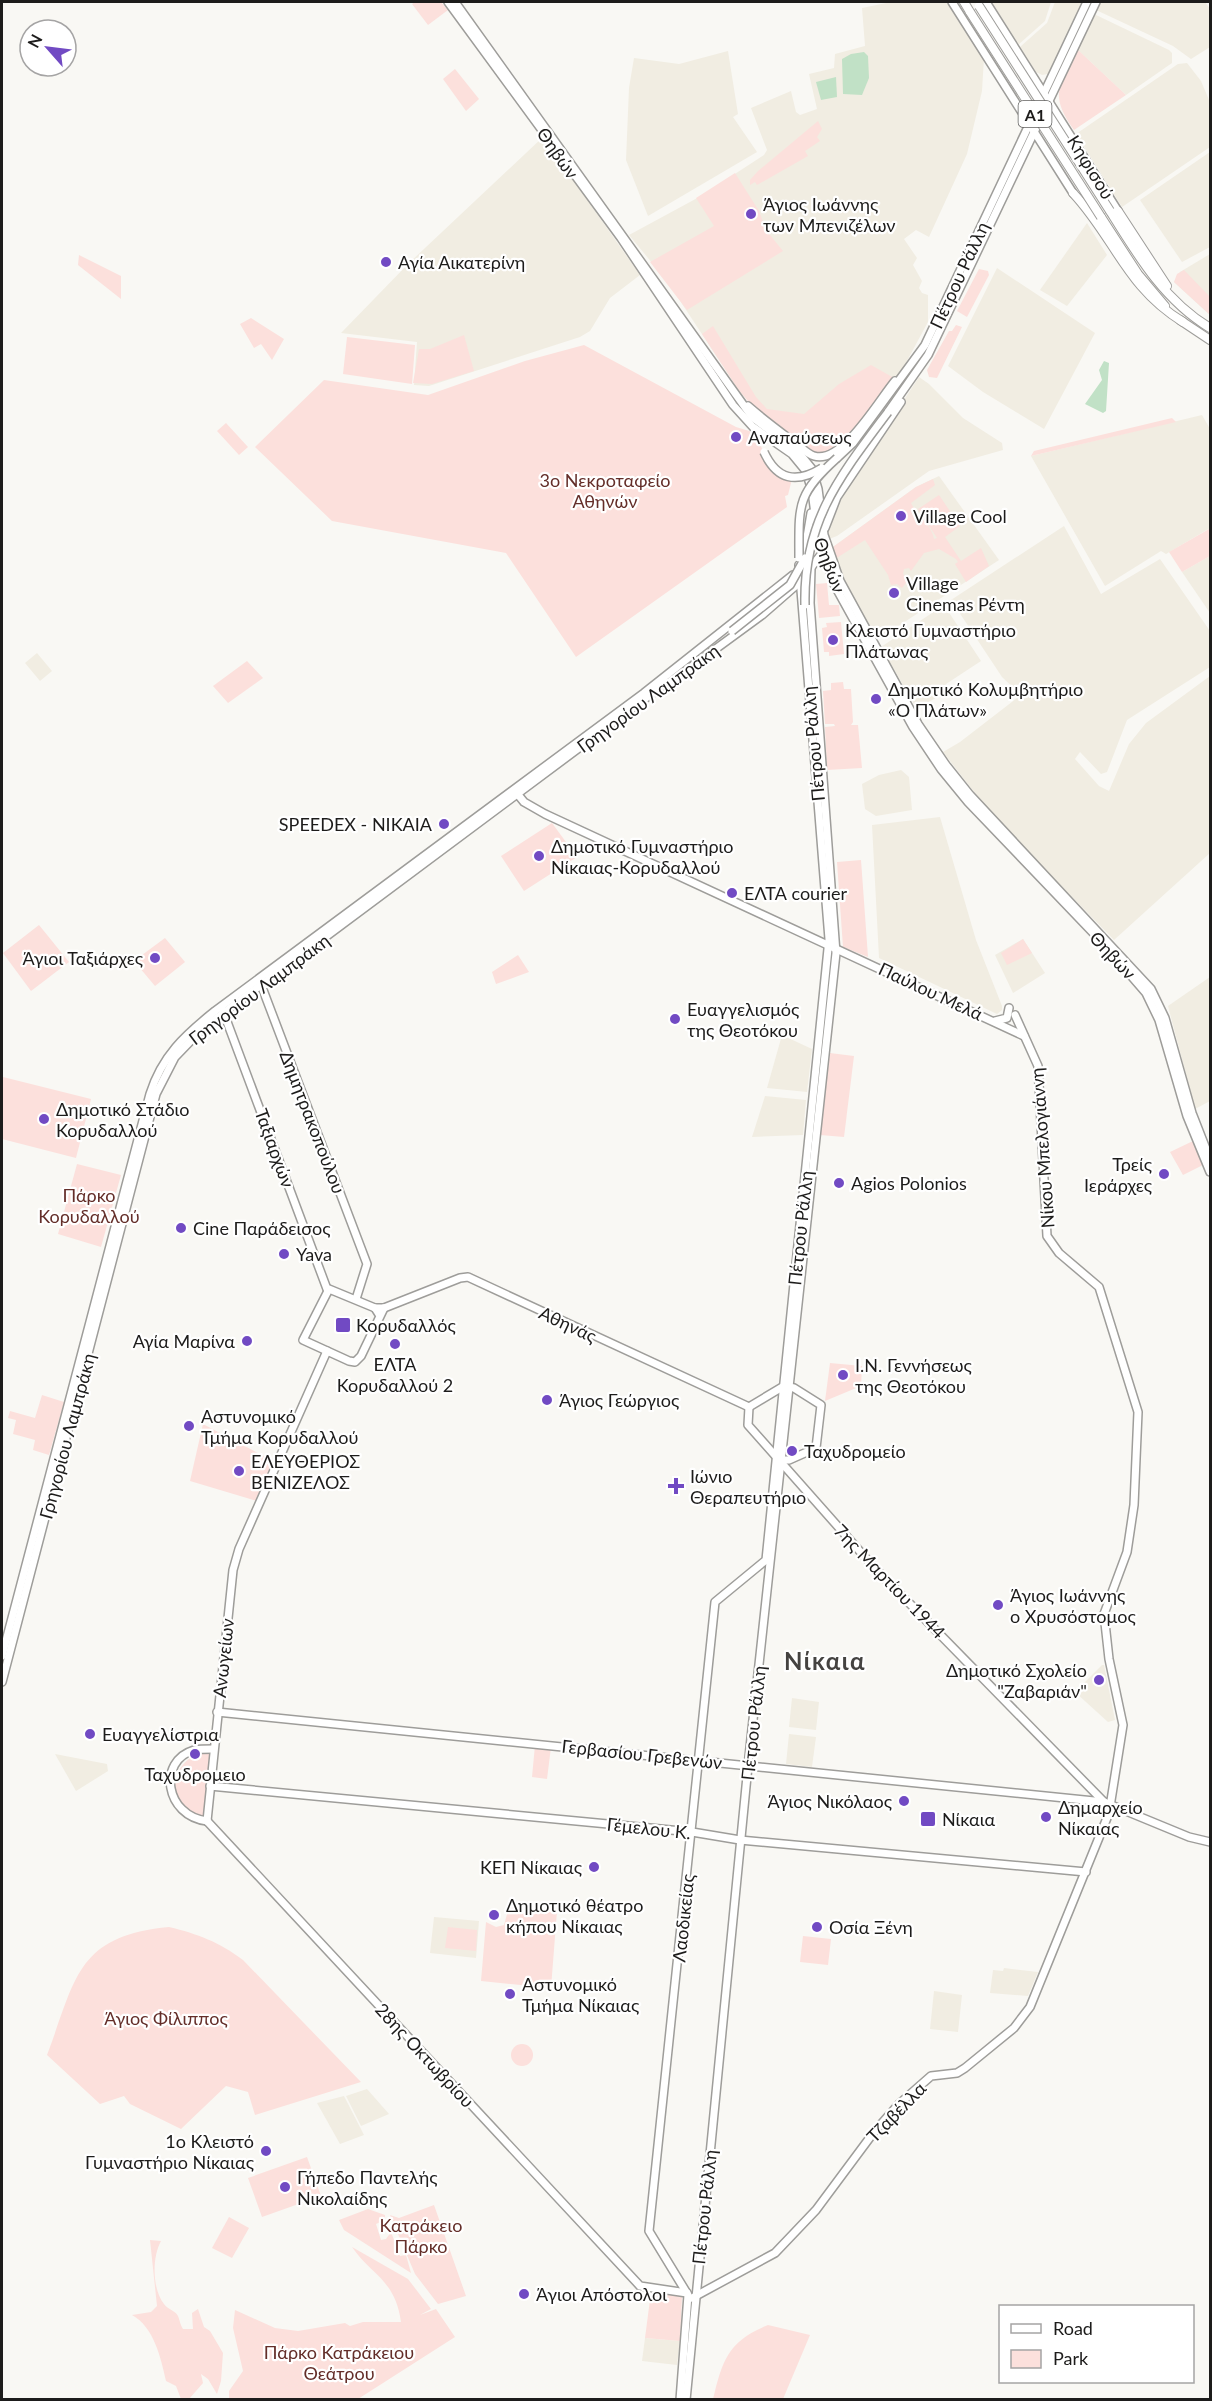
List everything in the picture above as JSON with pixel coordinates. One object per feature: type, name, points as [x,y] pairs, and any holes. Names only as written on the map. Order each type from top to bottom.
[{"type":"highway","name":"Α1","points":[[964,2],[1144,283],[1183,322],[1210,340]]},
{"type":"highway","name":"Α1","points":[[980,3],[1114,211],[1153,277],[1181,307],[1210,328]]},
{"type":"highway","points":[[1073,193],[1084,205],[1139,286],[1154,302],[1183,322]]},
{"type":"main road","name":"Θηβών","points":[[448,2],[621,238],[733,405],[753,427],[800,461],[806,471],[830,572],[913,727],[941,769],[968,802],[1101,941],[1146,993],[1159,1020],[1187,1116],[1210,1172]]},
{"type":"main road","name":"Θηβών","points":[[455,2],[631,244],[737,397],[758,423],[799,453],[808,463],[816,480],[825,549],[845,591],[918,723],[946,765],[970,795],[1151,989],[1165,1018],[1192,1113],[1210,1159]]},
{"type":"main road","name":"Κηφισού","points":[[952,2],[1073,193]]},
{"type":"main road","name":"Πέτρου Ράλλη","points":[[833,946],[800,599],[802,497],[813,480],[859,436],[921,352],[1087,2]]},
{"type":"main road","name":"Πέτρου Ράλλη","points":[[820,761],[810,668],[805,585],[813,531],[838,482],[928,356],[1096,2]]},
{"type":"main road","name":"Κηφισού","points":[[980,3],[1016,48],[1071,135],[1114,211]]},
{"type":"main road","points":[[992,65],[1002,72],[1013,69],[1019,59],[1016,48]]},
{"type":"main road","points":[[1029,69],[1044,78],[1055,67]]},
{"type":"main road","points":[[1057,82],[1056,99],[1061,119]]},
{"type":"main road","points":[[1014,99],[1025,107],[1037,109],[1049,100]]},
{"type":"main road","points":[[1030,125],[1041,120],[1053,120],[1071,135]]},
{"type":"main road","points":[[1026,151],[1034,144],[1043,146]]},
{"type":"main road","points":[[737,397],[769,425],[808,453],[826,457],[847,442],[921,352]]},
{"type":"main road","points":[[824,535],[829,512],[900,403],[911,381]]},
{"type":"main road","points":[[780,447],[770,444],[764,452],[775,470],[796,478],[811,474],[837,458]]},
{"type":"main road","points":[[800,582],[813,505],[829,512]]},
{"type":"main road","points":[[662,686],[792,584],[800,570],[813,531]]},
{"type":"main road","name":"Γρηγορίου Λαμπράκη","points":[[2,1656],[152,1087],[174,1046],[513,794],[789,594],[825,549]]},
{"type":"main road","name":"Γρηγορίου Λαμπράκη","points":[[513,794],[787,582],[799,560]]},
{"type":"main road","points":[[811,568],[819,565],[830,572]]},
{"type":"main road","name":"Πέτρου Ράλλη","points":[[715,1602],[764,1564],[779,1462],[833,946],[809,591],[811,568]]},
{"type":"main road","points":[[789,594],[800,599]]},
{"type":"main road","name":"Παύλου Μελά","points":[[513,794],[545,814],[1024,1036]]},
{"type":"main road","name":"Δημητρακοπούλου","points":[[260,982],[367,1264],[356,1299]]},
{"type":"main road","points":[[995,1021],[1006,1017],[1009,1008]]},
{"type":"main road","name":"Γρηγορίου Λαμπράκη","points":[[2,1682],[158,1088],[181,1049],[223,1010]]},
{"type":"main road","name":"Ταξιαρχών","points":[[223,1010],[327,1289]]},
{"type":"main road","name":"Νίκου Μπελογιάννη","points":[[1015,1015],[1039,1072],[1047,1236],[1059,1253],[1099,1287],[1138,1412],[1134,1506],[1127,1552],[1104,1614],[1107,1648],[1123,1725],[1107,1803]]},
{"type":"main road","name":"Αθηνάς","points":[[375,1308],[384,1308],[468,1277],[749,1407]]},
{"type":"main road","points":[[380,1316],[375,1308],[333,1289],[327,1289],[303,1340],[349,1361],[359,1360],[384,1308]]},
{"type":"main road","name":"Ανωγείων","points":[[207,1821],[229,1602],[238,1553],[327,1351]]},
{"type":"main road","points":[[749,1407],[786,1386],[821,1405],[816,1448],[779,1462]]},
{"type":"main road","name":"7ης Μαρτίου 1944","points":[[749,1407],[748,1425],[790,1475],[932,1625],[1107,1803],[1189,1837],[1210,1842]]},
{"type":"main road","name":"Πέτρου Ράλλη","points":[[680,2400],[690,2296],[696,2281],[779,1481],[779,1462]]},
{"type":"main road","points":[[779,1481],[785,1475],[790,1475]]},
{"type":"main road","name":"Λαοδικείας","points":[[649,2234],[715,1602]]},
{"type":"main road","name":"Γερβασίου Γρεβενών","points":[[217,1712],[1107,1803]]},
{"type":"main road","points":[[207,1821],[196,1819],[182,1811],[172,1796],[170,1783],[177,1764],[187,1753],[213,1749]]},
{"type":"main road","name":"Γέμελου Κ.","points":[[210,1786],[692,1832],[740,1840],[1086,1872]]},
{"type":"main road","name":"Τζαβέλλα","points":[[690,2296],[775,2253],[817,2208],[874,2132],[898,2105],[931,2076],[957,2073],[965,2068],[1023,2018],[1086,1872],[1107,1803]]},
{"type":"main road","name":"28ης Οκτωβρίου","points":[[207,1821],[644,2287],[690,2296]]},
{"type":"main road","name":"Πέτρου Ράλλη","points":[[649,2234],[690,2296],[686,2400]]},
{"type":"main road","points":[[681,2284],[689,2287],[696,2281]]},
{"type":"shaded area","points":[[891,2],[948,2],[984,58],[982,91],[967,154],[929,237],[916,230],[904,239],[917,258],[913,265],[922,281],[919,288],[922,293],[928,295],[928,322],[902,370],[832,452],[742,395],[667,281],[629,235],[701,196],[764,155],[767,150],[751,108],[791,91],[796,112],[800,115],[817,109],[809,74],[834,68],[835,54],[865,46],[862,8]]},
{"type":"shaded area","points":[[992,2],[1051,2],[1045,21],[1018,45]]},
{"type":"shaded area","points":[[1055,2],[1084,2],[1052,68],[1048,74],[1042,75],[1036,72],[1020,47],[1047,23]]},
{"type":"shaded area","points":[[1100,2],[1205,2],[1210,9],[1210,47],[1191,59],[1173,46],[1096,10]]},
{"type":"shaded area","points":[[1094,14],[1169,50],[1172,53],[1172,63],[1126,95],[1077,49]]},
{"type":"shaded area","points":[[728,51],[738,114],[733,117],[757,152],[648,216],[626,160],[629,88],[634,58],[679,64]]},
{"type":"shaded area","points":[[864,52],[868,56],[869,78],[862,95],[843,94],[842,59],[851,54]]},
{"type":"shaded area","points":[[1187,63],[1201,81],[1209,100],[1210,147],[1122,207],[1076,134],[1178,64]]},
{"type":"shaded area","points":[[836,77],[837,97],[821,100],[816,82]]},
{"type":"shaded area","points":[[543,137],[640,275],[610,298],[590,331],[580,337],[429,386],[414,385],[417,342],[341,333],[408,264]]},
{"type":"shaded area","points":[[1210,152],[1210,247],[1182,262],[1140,200]]},
{"type":"shaded area","points":[[1087,223],[1107,255],[1067,306],[1040,290]]},
{"type":"shaded area","points":[[1210,254],[1210,315],[1174,282],[1180,272]]},
{"type":"shaded area","points":[[997,268],[1095,333],[1044,429],[983,392],[948,366]]},
{"type":"shaded area","points":[[1104,361],[1109,363],[1106,411],[1103,413],[1085,404],[1102,380],[1099,370]]},
{"type":"shaded area","points":[[919,377],[963,418],[1002,443],[1003,450],[929,471],[837,536],[829,539],[827,531],[835,505]]},
{"type":"shaded area","points":[[1202,415],[1210,429],[1210,528],[1166,554],[1161,551],[1105,586],[1031,456]]},
{"type":"shaded area","points":[[939,476],[999,560],[877,640],[839,570],[833,547],[916,487]]},
{"type":"shaded area","points":[[1064,526],[1101,594],[1160,559],[1210,631],[1210,667],[1127,720],[1107,772],[1101,774],[1080,752],[1075,759],[1099,786],[1109,791],[1129,744],[1146,723],[1210,676],[1210,853],[1114,940],[991,814],[943,752],[960,742],[1021,695],[1002,677],[951,600]]},
{"type":"shaded area","points":[[1210,556],[1210,613],[1182,572]]},
{"type":"shaded area","points":[[944,605],[981,661],[946,684],[949,690],[917,709],[881,647]]},
{"type":"shaded area","points":[[37,653],[52,671],[40,681],[25,663]]},
{"type":"shaded area","points":[[901,770],[909,777],[912,810],[876,816],[865,809],[862,784],[879,775]]},
{"type":"shaded area","points":[[940,817],[976,940],[1002,1006],[1002,1010],[997,1014],[879,958],[872,825]]},
{"type":"shaded area","points":[[1023,939],[1045,973],[1013,993],[995,955]]},
{"type":"shaded area","points":[[1210,977],[1210,1101],[1195,1109],[1168,1006]]},
{"type":"shaded area","points":[[782,1035],[812,1049],[807,1092],[767,1088]]},
{"type":"shaded area","points":[[765,1096],[806,1100],[803,1135],[752,1137]]},
{"type":"shaded area","points":[[1104,1665],[1115,1720],[1108,1722],[1075,1692]]},
{"type":"shaded area","points":[[792,1698],[819,1702],[816,1730],[789,1727]]},
{"type":"shaded area","points":[[789,1734],[816,1737],[812,1767],[786,1764]]},
{"type":"shaded area","points":[[55,1754],[107,1764],[108,1771],[76,1791]]},
{"type":"shaded area","points":[[434,1917],[479,1921],[476,1958],[430,1953]]},
{"type":"shaded area","points":[[1004,1968],[1038,1972],[1028,1996],[990,1993],[993,1970],[1003,1971]]},
{"type":"shaded area","points":[[934,1991],[962,1995],[958,2032],[930,2029]]},
{"type":"shaded area","points":[[367,2089],[389,2114],[361,2126],[346,2096]]},
{"type":"shaded area","points":[[344,2096],[364,2135],[340,2144],[317,2103]]},
{"type":"shaded area","points":[[645,2338],[680,2341],[677,2365],[642,2361]]},
{"type":"green space","points":[[441,2],[448,10],[428,25],[412,4]]},
{"type":"green space","points":[[1077,49],[1126,95],[1074,130],[1061,107],[1059,90]]},
{"type":"green space","points":[[455,69],[479,99],[466,111],[443,79]]},
{"type":"green space","points":[[818,121],[822,129],[817,137],[820,141],[805,151],[808,156],[757,185],[755,182],[750,185],[750,180],[758,171]]},
{"type":"green space","points":[[735,173],[759,211],[766,230],[783,251],[687,310],[650,262],[714,226],[696,198]]},
{"type":"green space","points":[[79,255],[121,276],[121,299],[78,265]]},
{"type":"green space","points":[[979,269],[988,271],[989,275],[967,317],[957,311]]},
{"type":"green space","points":[[1184,270],[1210,297],[1210,315],[1174,282],[1177,274]]},
{"type":"green space","points":[[251,318],[284,339],[272,360],[261,344],[254,348],[240,324]]},
{"type":"green space","points":[[956,325],[962,327],[937,378],[929,377],[927,370],[949,331],[952,331]]},
{"type":"green space","points":[[713,326],[756,397],[767,409],[804,414],[839,384],[871,365],[894,378],[851,434],[832,452],[815,454],[756,411],[738,389],[702,334]]},
{"type":"green space","points":[[464,335],[474,371],[432,384],[413,383],[419,349],[430,349]]},
{"type":"green space","points":[[347,337],[415,345],[412,384],[343,374]]},
{"type":"green space","name":"3ο Νεκροταφείο Αθηνών","points":[[584,345],[736,427],[756,433],[769,467],[792,479],[788,495],[785,496],[787,507],[576,657],[506,553],[332,521],[255,447],[324,380],[428,395],[525,361]]},
{"type":"green space","points":[[1172,418],[1176,422],[1031,456],[1034,451]]},
{"type":"green space","points":[[226,423],[248,447],[239,455],[217,431]]},
{"type":"green space","points":[[933,479],[935,485],[911,503],[914,508],[930,529],[934,539],[937,538],[918,509],[939,495],[960,526],[945,537],[961,561],[981,548],[989,566],[966,582],[955,564],[958,562],[956,559],[939,549],[924,553],[911,571],[909,568],[904,569],[903,574],[908,580],[902,588],[897,584],[891,585],[888,575],[865,540],[835,559],[833,547],[916,487]]},
{"type":"green space","points":[[1209,529],[1210,556],[1182,572],[1169,552]]},
{"type":"green space","points":[[827,583],[829,605],[839,605],[840,616],[819,618],[816,584]]},
{"type":"green space","name":"Κλειστό Γυμναστήριο Πλάτωνας","points":[[841,622],[844,654],[829,656],[829,652],[824,652],[822,628],[827,627],[826,623]]},
{"type":"green space","points":[[247,661],[263,678],[228,703],[213,686]]},
{"type":"green space","points":[[843,682],[844,689],[851,689],[853,722],[851,725],[858,725],[862,768],[827,770],[825,727],[835,726],[825,724],[823,691],[831,690],[831,683]]},
{"type":"green space","name":"Δημοτικό Γυμναστήριο Νίκαιας-Κορυδαλλού","points":[[552,823],[577,857],[524,891],[501,856]]},
{"type":"green space","points":[[861,860],[868,957],[843,947],[837,862]]},
{"type":"green space","points":[[39,925],[69,962],[31,991],[3,953]]},
{"type":"green space","points":[[165,938],[185,962],[155,986],[134,961]]},
{"type":"green space","points":[[1023,939],[1032,953],[1007,965],[1001,953]]},
{"type":"green space","points":[[518,955],[529,972],[496,984],[492,972]]},
{"type":"green space","points":[[830,1053],[854,1056],[844,1137],[820,1135]]},
{"type":"green space","name":"Δημοτικό Στάδιο Κορυδαλλού","points":[[3,1077],[91,1099],[76,1158],[2,1139]]},
{"type":"green space","points":[[1193,1141],[1203,1165],[1183,1175],[1170,1152]]},
{"type":"green space","name":"Πάρκο Κορυδαλλού","points":[[77,1164],[121,1175],[101,1247],[58,1234]]},
{"type":"green space","points":[[830,1363],[862,1366],[861,1386],[825,1401]]},
{"type":"green space","points":[[42,1395],[64,1402],[49,1455],[33,1450],[35,1440],[13,1434],[16,1420],[8,1418],[10,1411],[35,1418]]},
{"type":"green space","points":[[203,1424],[275,1462],[257,1501],[190,1481]]},
{"type":"green space","points":[[535,1745],[551,1747],[547,1779],[532,1777]]},
{"type":"green space","points":[[200,1752],[210,1753],[204,1817],[190,1813],[181,1807],[175,1798],[174,1788],[175,1778],[180,1768]]},
{"type":"green space","points":[[509,1907],[557,1911],[551,1988],[481,1981],[486,1922],[496,1927],[504,1925]]},
{"type":"green space","name":"Άγιος Φίλιππος","points":[[169,1927],[208,1939],[243,1960],[361,2082],[255,2115],[248,2092],[226,2086],[181,2129],[130,2104],[124,2096],[100,2104],[47,2055],[65,2004],[84,1966],[97,1951],[115,1940],[138,1932]]},
{"type":"green space","points":[[448,1927],[477,1930],[476,1951],[445,1948]]},
{"type":"green space","points":[[803,1936],[831,1939],[828,1965],[800,1962]]},
{"type":"green space","points":[[522,2044],[530,2047],[533,2055],[530,2063],[522,2066],[514,2063],[511,2055],[514,2047]]},
{"type":"green space","name":"Γήπεδο Παντελής Νικολαίδης","points":[[307,2157],[321,2196],[262,2217],[248,2178]]},
{"type":"green space","name":"Κατράκειο Πάρκο","points":[[434,2205],[466,2296],[438,2304],[415,2274],[390,2215],[399,2218]]},
{"type":"green space","name":"Κατράκειο Πάρκο","points":[[368,2209],[385,2215],[385,2220],[376,2224],[381,2240],[386,2239],[391,2232],[400,2256],[406,2255],[411,2273],[344,2230],[339,2220]]},
{"type":"green space","points":[[229,2217],[249,2228],[232,2258],[212,2248]]},
{"type":"green space","points":[[150,2240],[161,2241],[155,2264],[155,2282],[160,2298],[167,2308],[177,2314],[183,2329],[193,2329],[192,2313],[198,2309],[204,2327],[210,2331],[223,2353],[221,2381],[217,2394],[208,2379],[201,2374],[203,2383],[189,2399],[181,2399],[176,2386],[166,2381],[159,2353],[151,2335],[140,2320],[132,2315],[151,2312],[157,2306]]},
{"type":"green space","name":"Πάρκο Κατράκειου Θεάτρου","points":[[352,2247],[408,2279],[431,2309],[420,2315],[436,2309],[455,2337],[358,2399],[229,2399],[229,2391],[243,2371],[233,2328],[235,2310],[275,2328],[298,2331],[345,2323],[350,2326],[363,2322],[401,2322],[398,2308],[388,2287]]},
{"type":"green space","points":[[651,2292],[682,2296],[680,2341],[645,2338]]},
{"type":"green space","points":[[768,2325],[810,2335],[783,2399],[713,2399],[724,2363],[735,2345]]},
{"type":"place","name":"Άγιος Ιωάννης των Μπενιζέλων","points":[[751,214]]},
{"type":"place","name":"Αγία Αικατερίνη","points":[[386,262]]},
{"type":"place","name":"Αναπαύσεως","points":[[736,437]]},
{"type":"place","name":"Village Cool","points":[[901,516]]},
{"type":"place","name":"Village Cinemas Ρέντη","points":[[894,593]]},
{"type":"place","name":"Κλειστό Γυμναστήριο Πλάτωνας","points":[[833,640]]},
{"type":"place","name":"Δημοτικό Κολυμβητήριο «Ο Πλάτων»","points":[[876,699]]},
{"type":"place","name":"SPEEDEX - ΝΙΚΑΙΑ","points":[[444,824]]},
{"type":"place","name":"Δημοτικό Γυμναστήριο Νίκαιας-Κορυδαλλού","points":[[539,856]]},
{"type":"place","name":"ΕΛΤΑ courier","points":[[732,893]]},
{"type":"place","name":"Άγιοι Ταξιάρχες","points":[[155,958]]},
{"type":"place","name":"Ευαγγελισμός της Θεοτόκου","points":[[675,1019]]},
{"type":"place","name":"Δημοτικό Στάδιο Κορυδαλλού","points":[[44,1119]]},
{"type":"place","name":"Τρείς Ιεράρχες","points":[[1164,1174]]},
{"type":"place","name":"Agios Polonios","points":[[839,1183]]},
{"type":"place","name":"Cine Παράδεισος","points":[[181,1228]]},
{"type":"place","name":"Yava","points":[[284,1254]]},
{"type":"place","name":"Κορυδαλλός","points":[[343,1325]]},
{"type":"place","name":"Αγία Μαρίνα","points":[[247,1341]]},
{"type":"place","name":"ΕΛΤΑ Κορυδαλλού 2","points":[[395,1344]]},
{"type":"place","name":"Ι.Ν. Γεννήσεως της Θεοτόκου","points":[[843,1375]]},
{"type":"place","name":"Άγιος Γεώργιος","points":[[547,1400]]},
{"type":"place","name":"Αστυνομικό Τμήμα Κορυδαλλού","points":[[189,1426]]},
{"type":"place","name":"Ταχυδρομείο","points":[[792,1451]]},
{"type":"place","name":"ΕΛΕΥΘΕΡΙΟΣ ΒΕΝΙΖΕΛΟΣ","points":[[239,1471]]},
{"type":"place","name":"Ιώνιο Θεραπευτήριο","points":[[676,1486]]},
{"type":"place","name":"Άγιος Ιωάννης ο Χρυσόστομος","points":[[998,1605]]},
{"type":"place","name":"Δημοτικό Σχολείο \"Ζαβαριάν\"","points":[[1099,1680]]},
{"type":"place","name":"Ευαγγελίστρια","points":[[90,1734]]},
{"type":"place","name":"Ταχυδρομειο","points":[[195,1754]]},
{"type":"place","name":"Άγιος Νικόλαος","points":[[904,1801]]},
{"type":"place","name":"Δημαρχείο Νίκαιας","points":[[1046,1817]]},
{"type":"place","name":"Νίκαια","points":[[928,1819]]},
{"type":"place","name":"ΚΕΠ Νίκαιας","points":[[594,1867]]},
{"type":"place","name":"Δημοτικό θέατρο κήπου Νίκαιας","points":[[494,1915]]},
{"type":"place","name":"Οσία Ξένη","points":[[817,1927]]},
{"type":"place","name":"Αστυνομικό Τμήμα Νίκαιας","points":[[510,1994]]},
{"type":"place","name":"1ο Κλειστό Γυμναστήριο Νίκαιας","points":[[266,2151]]},
{"type":"place","name":"Γήπεδο Παντελής Νικολαίδης","points":[[285,2187]]},
{"type":"place","name":"Άγιοι Απόστολοι","points":[[524,2294]]},
{"type":"district","name":"Νίκαια","points":[[825,1660]]}]
